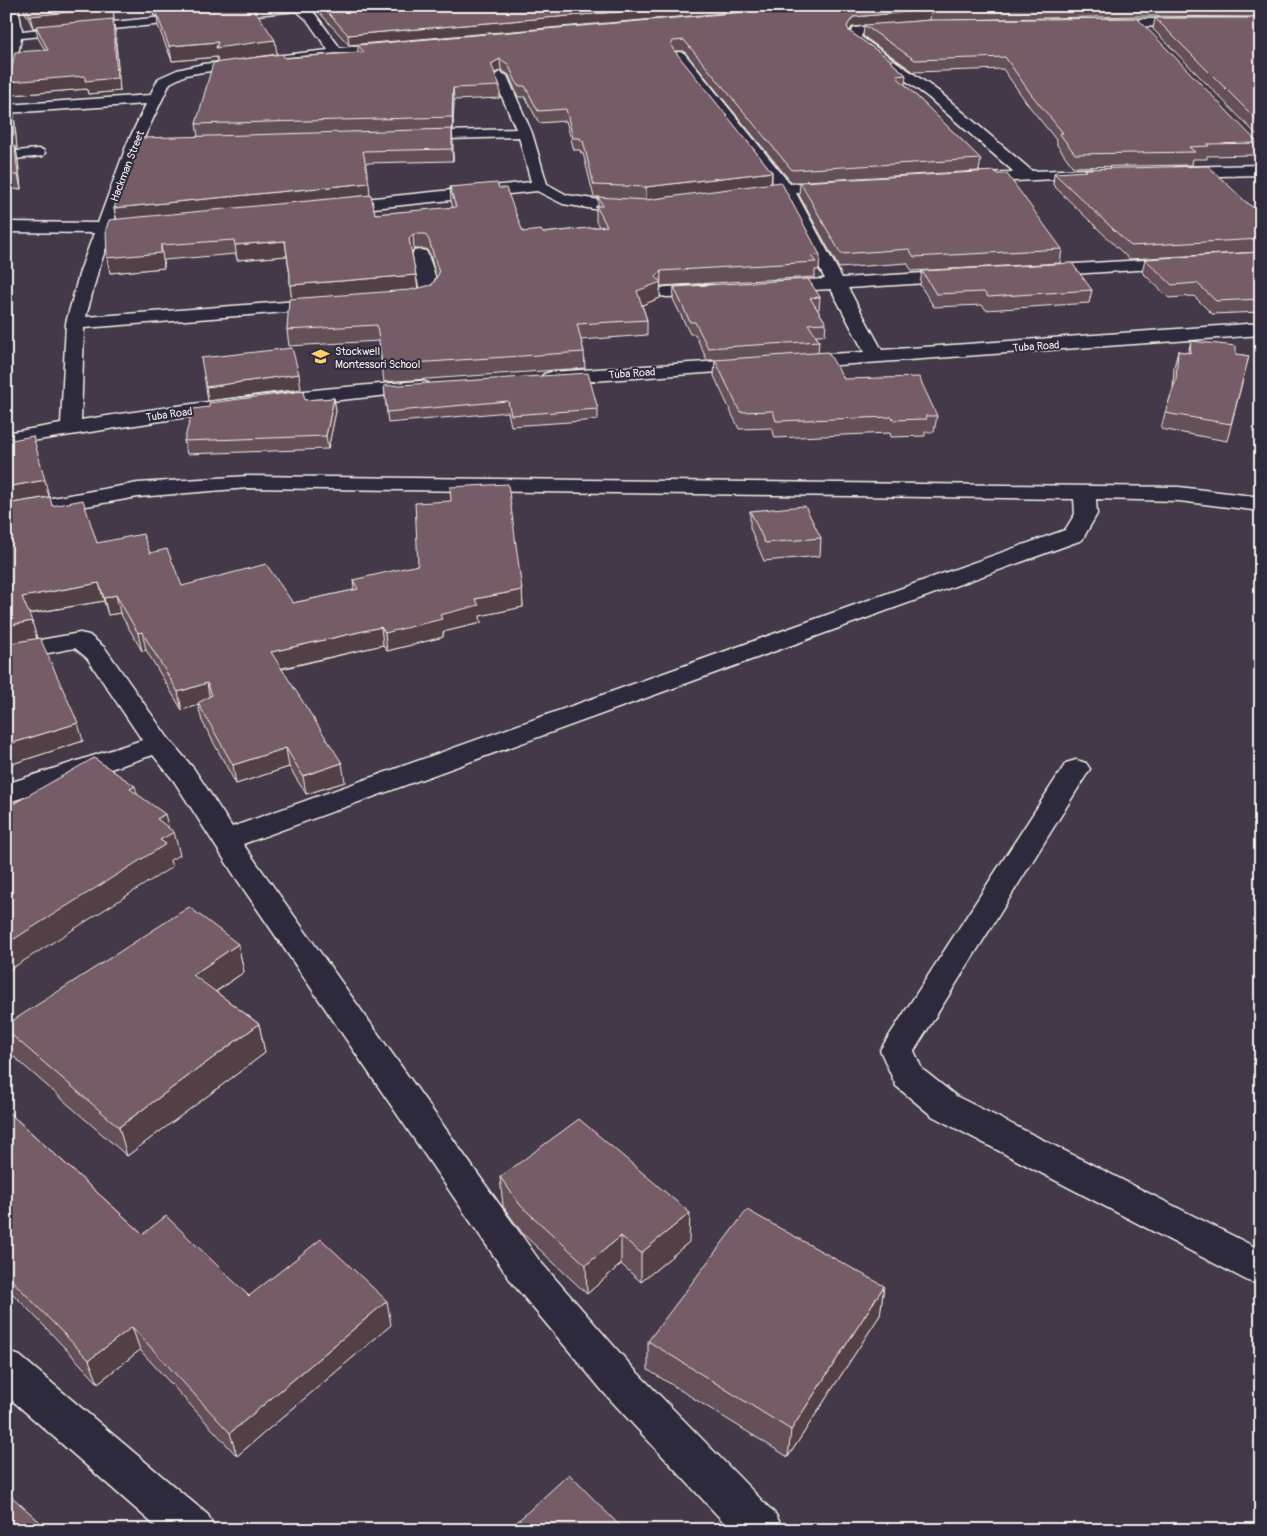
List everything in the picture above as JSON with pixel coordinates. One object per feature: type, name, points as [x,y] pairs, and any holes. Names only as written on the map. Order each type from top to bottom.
[{"type":"street","points":[[6,80],[16,35],[12,6]]},
{"type":"street","points":[[16,35],[313,6]]},
{"type":"street","points":[[299,7],[311,17],[336,52]]},
{"type":"street","points":[[1138,22],[1151,36]]},
{"type":"street","points":[[1088,23],[1261,23]]},
{"type":"street","points":[[914,27],[877,28],[858,31],[854,38],[933,94],[1027,175]]},
{"type":"street","name":"Hackman Street","points":[[71,428],[75,323],[103,229],[134,144],[164,81],[172,75],[336,52],[411,46]]},
{"type":"street","points":[[679,56],[786,189],[876,357]]},
{"type":"street","points":[[500,76],[525,133],[540,186]]},
{"type":"street","points":[[6,109],[155,99]]},
{"type":"street","points":[[398,137],[525,133]]},
{"type":"street","points":[[134,144],[154,144]]},
{"type":"street","points":[[6,156],[38,153]]},
{"type":"street","points":[[1163,172],[1261,170]]},
{"type":"street","points":[[960,179],[1027,175],[1105,174]]},
{"type":"street","points":[[730,196],[786,189],[854,185]]},
{"type":"street","points":[[321,208],[540,186],[563,199],[606,206],[646,207]]},
{"type":"street","points":[[6,227],[41,226],[103,229],[141,226]]},
{"type":"street","points":[[382,301],[411,299],[427,295],[429,289],[420,255]]},
{"type":"street","points":[[1024,272],[1192,262]]},
{"type":"street","points":[[757,288],[975,275]]},
{"type":"street","points":[[667,292],[727,289]]},
{"type":"street","points":[[75,323],[342,303]]},
{"type":"street","name":"Tuba Road","points":[[538,379],[1261,329]]},
{"type":"street","name":"Tuba Road","points":[[6,439],[71,428],[328,393],[438,386]]},
{"type":"street","points":[[6,513],[138,490],[248,482],[1179,494],[1261,504]]},
{"type":"street","points":[[225,840],[1074,535],[1086,514],[1084,492]]},
{"type":"street","points":[[6,654],[80,640],[96,654],[158,744],[184,775],[225,840],[526,1272],[619,1381],[761,1530]]},
{"type":"street","points":[[6,794],[158,744]]},
{"type":"street","points":[[1076,769],[897,1050],[908,1077],[944,1106],[1261,1269]]},
{"type":"street","points":[[6,1369],[193,1530]]},
{"type":"building","points":[[25,6],[112,6],[112,8],[30,16]]},
{"type":"building","points":[[219,6],[252,6],[275,40],[216,48],[218,42],[169,46],[156,12]]},
{"type":"building","points":[[322,6],[685,6],[348,35]]},
{"type":"building","points":[[794,6],[1117,6],[931,10],[853,17],[847,26],[849,31],[892,61],[890,61],[906,75],[896,76],[981,159],[792,170],[684,40],[673,41],[671,45],[673,49],[772,172],[646,187],[594,185],[583,141],[580,138],[573,138],[566,109],[538,111],[525,86],[518,86],[508,64],[500,59],[491,64],[500,86],[453,88],[452,117],[196,124],[213,63],[282,54],[285,58],[364,52],[358,45],[792,8]]},
{"type":"building","points":[[1195,6],[1261,6],[1261,7]]},
{"type":"building","points":[[1137,18],[1258,143],[1207,144],[1209,146],[1189,147],[1195,152],[1075,154],[1059,133],[1063,133],[1031,94],[1005,57],[915,60],[864,25],[931,20]]},
{"type":"building","points":[[1155,18],[1261,18],[1261,124]]},
{"type":"building","points":[[113,19],[117,78],[85,81],[85,76],[9,82],[10,89],[6,90],[6,71],[12,68],[15,52],[48,50],[36,26]]},
{"type":"building","points":[[6,101],[11,101],[14,135],[6,136]]},
{"type":"building","points":[[452,129],[452,149],[363,151],[369,183],[114,208],[141,138]]},
{"type":"building","points":[[15,146],[18,175],[6,175],[6,147]]},
{"type":"building","points":[[1208,166],[1261,214],[1261,239],[1131,246],[1054,173],[1087,171],[1085,169]]},
{"type":"building","points":[[994,171],[998,174],[1007,174],[1062,249],[914,257],[909,249],[841,254],[800,182]]},
{"type":"building","points":[[781,182],[820,255],[811,256],[816,262],[661,271],[656,277],[661,282],[637,291],[647,320],[577,324],[584,352],[382,365],[377,325],[287,330],[289,299],[410,290],[432,285],[439,273],[429,240],[425,234],[413,234],[409,239],[416,275],[290,285],[285,241],[235,245],[234,240],[161,245],[161,253],[107,258],[106,229],[109,220],[371,195],[375,214],[456,207],[450,187],[497,183],[499,188],[506,188],[523,232],[541,230],[543,233],[607,226],[596,206],[603,206],[598,197],[646,200]]},
{"type":"building","points":[[1261,252],[1261,299],[1216,301],[1197,283],[1172,285],[1145,259]]},
{"type":"building","points":[[1072,263],[1092,290],[988,297],[984,292],[936,294],[922,271]]},
{"type":"building","points":[[808,279],[820,297],[810,298],[826,323],[808,324],[819,341],[708,348],[695,322],[690,322],[674,287]]},
{"type":"building","points":[[1191,341],[1236,346],[1236,354],[1249,356],[1231,424],[1165,413],[1176,380],[1178,351],[1190,353]]},
{"type":"building","points":[[292,348],[299,374],[206,387],[201,358]]},
{"type":"building","points":[[828,352],[844,379],[919,377],[937,416],[925,416],[927,419],[893,420],[892,417],[776,421],[773,411],[740,412],[715,360]]},
{"type":"building","points":[[588,373],[598,409],[511,415],[508,401],[387,412],[384,386]]},
{"type":"building","points":[[303,391],[305,400],[334,398],[326,436],[184,441],[193,409],[209,407],[209,403]]},
{"type":"building","points":[[33,436],[45,480],[6,487],[6,441]]},
{"type":"building","points":[[508,484],[522,590],[475,599],[479,605],[440,615],[442,619],[385,633],[381,627],[271,652],[342,763],[303,776],[286,748],[233,765],[198,703],[212,695],[207,683],[178,692],[142,632],[138,633],[116,595],[104,598],[99,583],[22,597],[32,621],[6,626],[6,504],[50,497],[52,506],[83,500],[97,543],[143,534],[150,553],[167,549],[182,586],[266,564],[293,603],[358,589],[353,580],[418,565],[415,503],[451,501],[450,487]]},
{"type":"building","points":[[805,506],[821,538],[765,543],[750,511]]},
{"type":"building","points":[[40,638],[78,723],[6,745],[6,644]]},
{"type":"building","points":[[94,758],[135,786],[130,789],[165,814],[157,819],[174,832],[160,840],[166,844],[6,944],[6,808]]},
{"type":"building","points":[[189,907],[238,944],[193,975],[259,1024],[119,1127],[6,1030],[6,1025]]},
{"type":"building","points":[[6,1110],[143,1234],[166,1216],[249,1296],[321,1239],[387,1301],[230,1433],[132,1327],[89,1360],[6,1274]]},
{"type":"building","points":[[579,1119],[690,1213],[641,1253],[621,1236],[586,1265],[521,1206],[500,1177]]},
{"type":"building","points":[[747,1210],[884,1286],[791,1430],[648,1341]]},
{"type":"building","points":[[569,1474],[624,1530],[508,1530]]},
{"type":"building","points":[[11,1496],[49,1530],[6,1530],[6,1500]]},
{"type":"place","name":"Stockwell Montessori School","points":[[321,357]]}]
